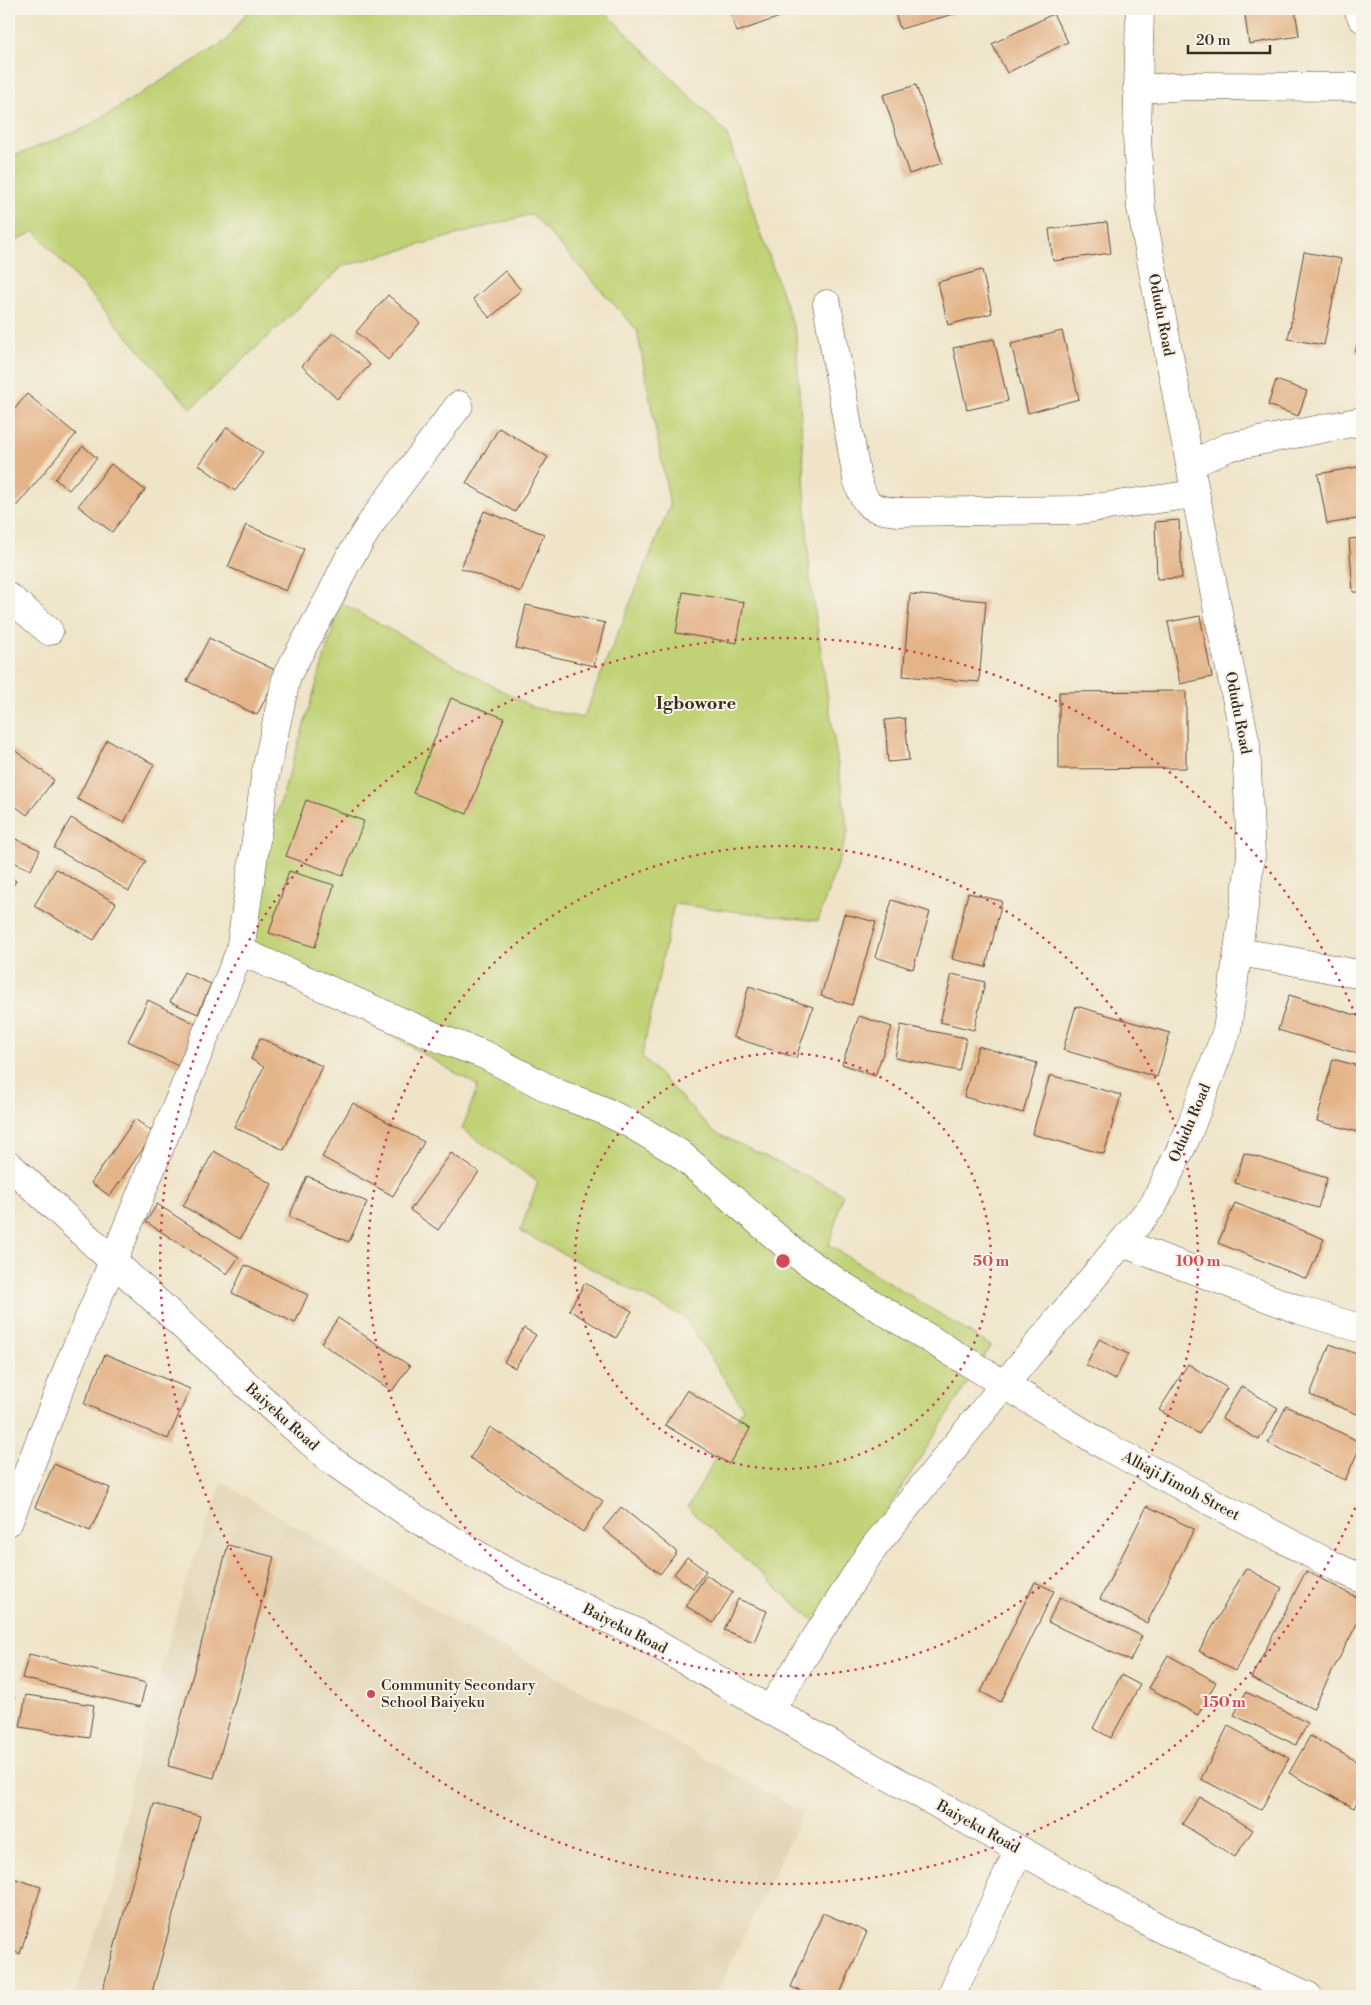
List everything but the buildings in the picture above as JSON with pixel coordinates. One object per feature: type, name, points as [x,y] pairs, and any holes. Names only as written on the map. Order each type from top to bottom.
[{"type":"street","name":"Odudu Road","points":[[770,1710],[871,1551],[1004,1385],[1154,1204],[1187,1136],[1228,1030],[1251,856],[1246,744],[1220,622],[1141,208],[1136,137],[1140,9]]},
{"type":"street","points":[[1358,9],[1362,18]]},
{"type":"street","points":[[1138,89],[1190,86],[1362,87]]},
{"type":"street","points":[[827,304],[857,479],[863,497],[874,509],[896,512],[1080,510],[1195,494]]},
{"type":"street","points":[[9,1521],[71,1360],[240,951],[266,771],[278,708],[287,675],[347,562],[375,517],[459,405]]},
{"type":"street","points":[[1190,465],[1228,447],[1362,421]]},
{"type":"street","points":[[9,597],[49,631]]},
{"type":"street","name":"Alhaji Jimoh Street","points":[[240,951],[441,1039],[485,1055],[557,1093],[600,1109],[629,1123],[679,1153],[796,1254],[842,1286],[1107,1447],[1362,1579]]},
{"type":"street","points":[[1238,952],[1362,975]]},
{"type":"street","name":"Baiyeku Road","points":[[9,1165],[260,1397],[332,1460],[415,1518],[505,1571],[636,1632],[770,1710],[1159,1928],[1308,1996]]},
{"type":"street","points":[[1122,1242],[1300,1310],[1362,1329]]},
{"type":"street","points":[[952,1996],[1019,1850]]},
{"type":"shaded area","name":"Community Secondary School Baiyeku","points":[[222,1482],[441,1614],[803,1812],[718,1990],[732,1996],[74,1996],[116,1876],[131,1782],[184,1587]]},
{"type":"green space","points":[[249,9],[602,9],[726,132],[796,334],[810,579],[848,832],[818,921],[674,904],[642,1056],[714,1132],[843,1194],[829,1245],[991,1346],[816,1623],[688,1508],[743,1408],[685,1318],[520,1231],[538,1182],[462,1129],[478,1086],[237,945],[341,603],[532,707],[583,718],[670,506],[637,330],[532,214],[343,266],[191,409],[35,231],[9,244],[9,158],[85,128],[226,41]]},
{"type":"place","name":"Community Secondary School Baiyeku","points":[[371,1694]]},
{"type":"district","name":"Igbowore","points":[[696,703]]}]
